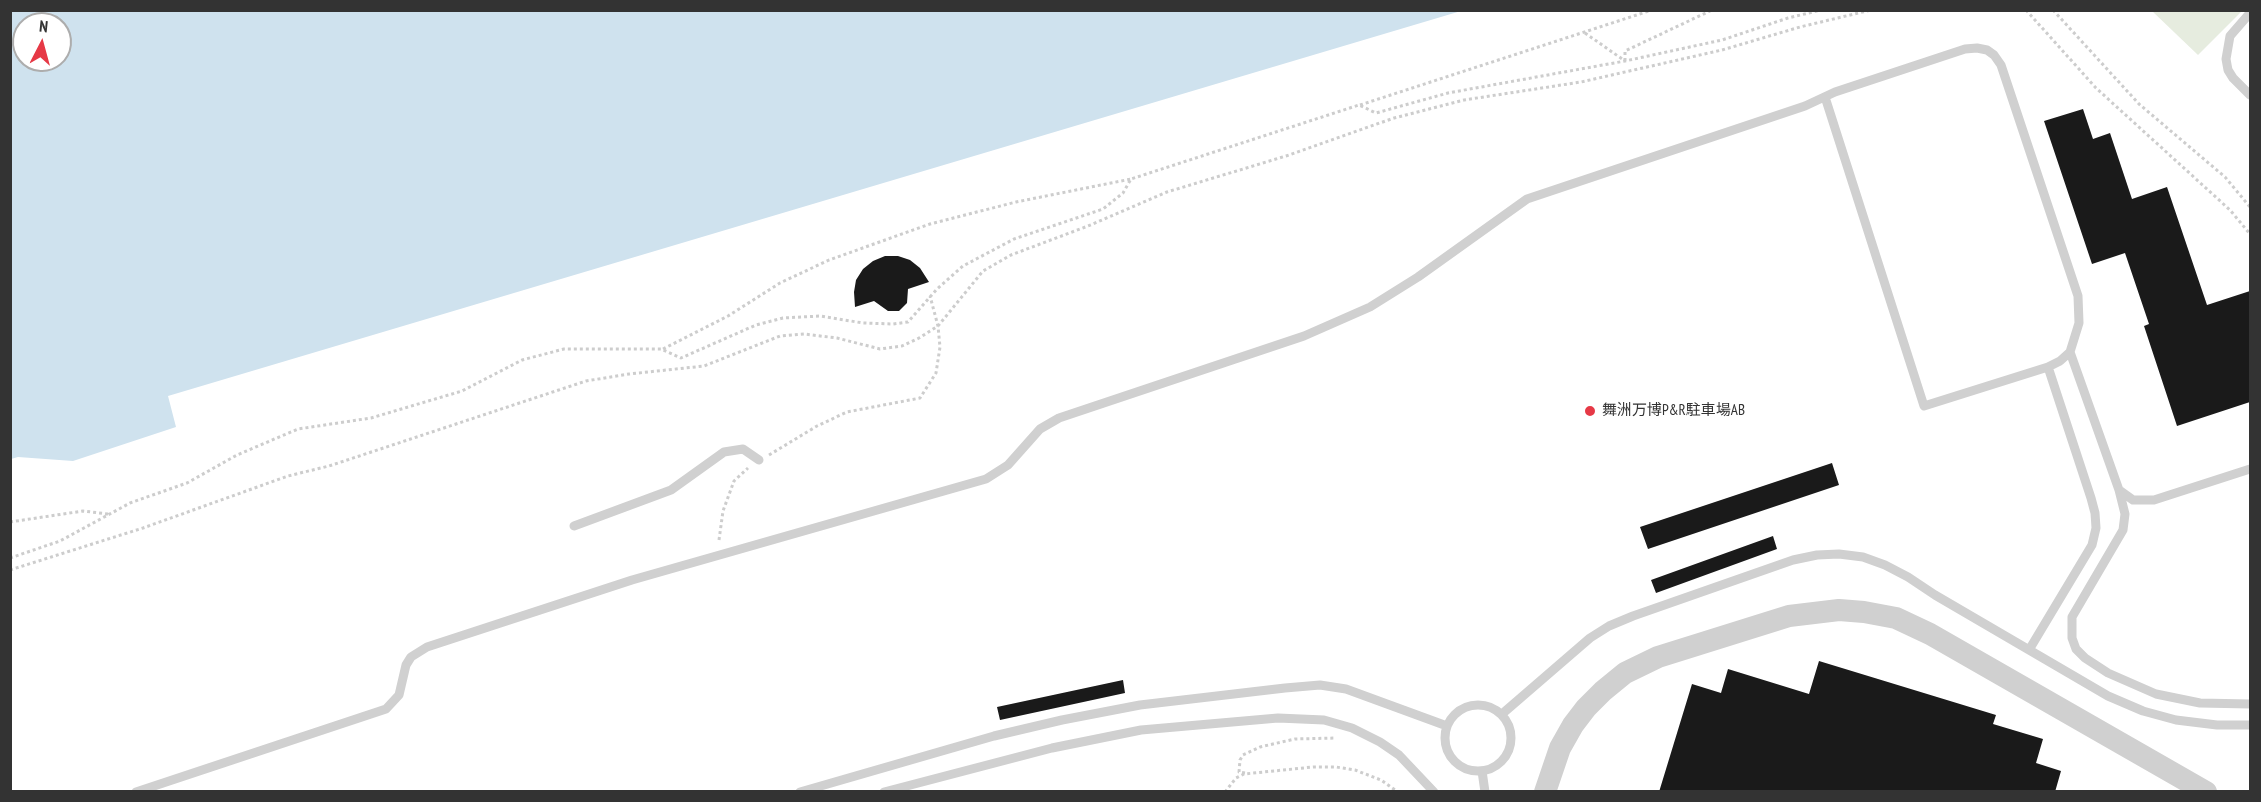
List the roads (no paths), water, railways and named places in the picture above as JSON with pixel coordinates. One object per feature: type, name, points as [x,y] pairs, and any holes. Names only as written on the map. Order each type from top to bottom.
[{"type":"street","points":[[1545,792],[1560,748],[1573,725],[1586,708],[1625,673],[1658,657],[1789,616],[1839,610],[1896,618],[1930,633],[2206,792]]},
{"type":"lane","points":[[2250,13],[2230,36],[2226,59],[2228,70],[2233,78],[2250,94]]},
{"type":"lane","points":[[136,792],[386,708],[399,695],[406,665],[418,652],[427,647],[632,580],[986,478],[1008,465],[1040,429],[1059,418],[1305,336],[1370,307],[1418,277],[1527,199],[1805,106],[1825,97],[1965,49],[1987,50],[2001,65],[2078,296],[2079,323],[2070,352],[2060,361],[2048,367],[1924,406],[1825,97]]},
{"type":"lane","points":[[2070,352],[2119,490],[2125,514],[2123,530],[2072,617],[2072,638],[2076,649],[2108,673],[2156,694],[2200,703],[2250,704]]},
{"type":"lane","points":[[2029,650],[2092,545],[2096,528],[2091,498],[2048,367]]},
{"type":"lane","points":[[574,526],[671,490],[724,452],[743,449],[759,460]]},
{"type":"lane","points":[[2119,490],[2133,500],[2154,500],[2250,469]]},
{"type":"lane","points":[[1502,714],[1569,655],[1609,626],[1793,560],[1817,555],[1839,554],[1863,557],[1885,565],[2108,696],[2143,711],[2176,720],[2217,725],[2250,725]]},
{"type":"lane","points":[[800,792],[994,736],[1062,720],[1140,705],[1273,689],[1320,686],[1346,689],[1447,726]]},
{"type":"lane","points":[[1471,705],[1493,708],[1502,714],[1508,723],[1511,733],[1507,753],[1501,762],[1482,771],[1463,767],[1455,762],[1446,745],[1444,735],[1447,726],[1452,716],[1471,705]]},
{"type":"lane","points":[[884,792],[1052,748],[1141,730],[1278,718],[1324,720],[1352,728],[1380,742],[1399,755],[1434,792]]},
{"type":"lane","points":[[1482,771],[1485,792]]},
{"type":"water","points":[[11,10],[1461,10],[168,396],[176,427],[73,461],[18,457],[11,459]]},
{"type":"place","name":"舞洲万博P&R駐車場AB","points":[[1590,411]]}]
